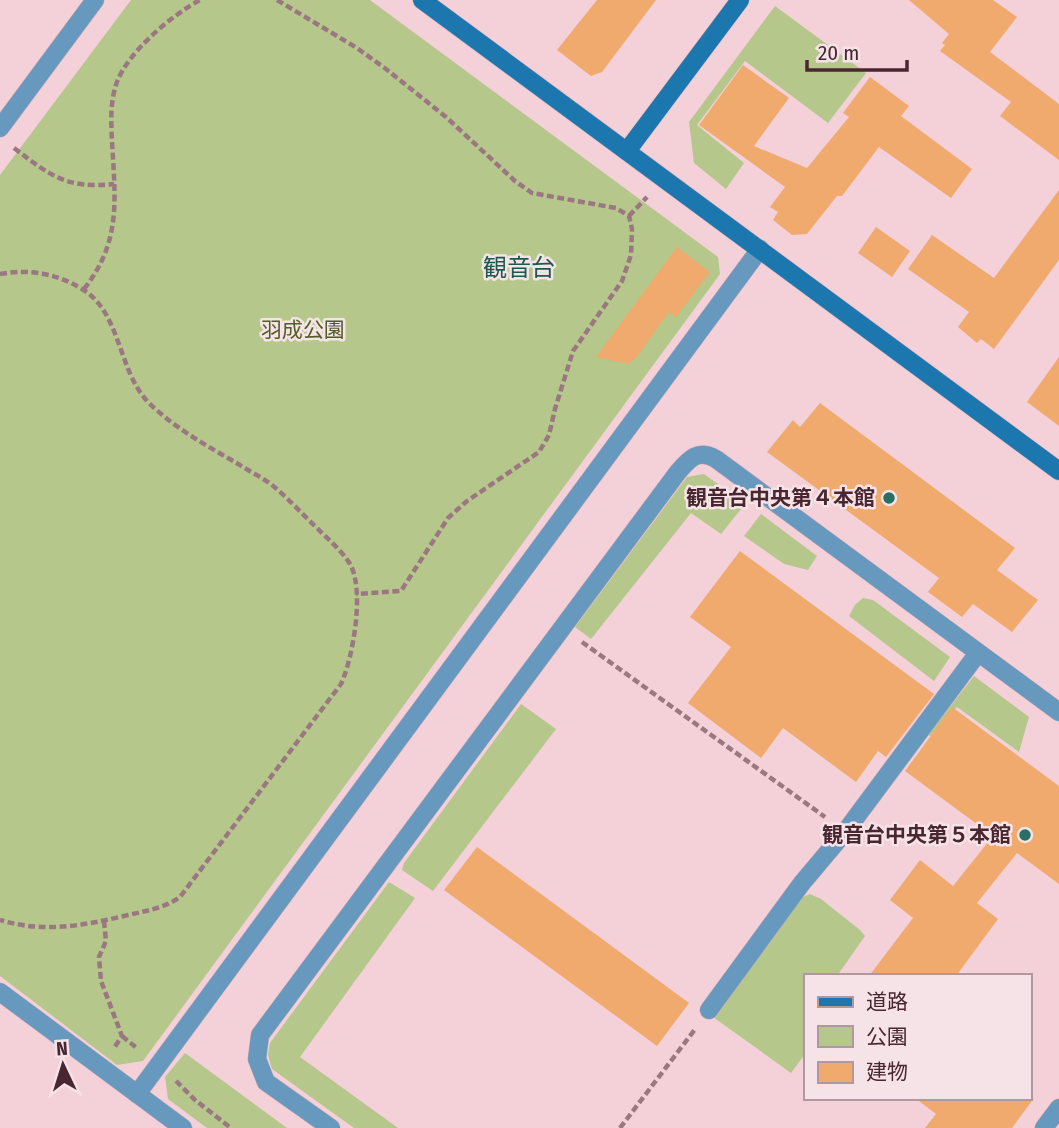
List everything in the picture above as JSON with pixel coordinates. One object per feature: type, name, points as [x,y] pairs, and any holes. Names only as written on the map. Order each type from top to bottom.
[{"type":"street","points":[[0,128],[95,0]]},
{"type":"street","points":[[422,0],[1059,471]]},
{"type":"street","points":[[627,151],[740,0]]},
{"type":"street","points":[[137,1094],[760,250]]},
{"type":"street","points":[[331,1128],[266,1082],[257,1059],[260,1035],[678,472],[694,455],[701,453],[716,460],[1059,712]]},
{"type":"street","points":[[709,1010],[802,883],[845,832],[978,653]]},
{"type":"street","points":[[0,992],[183,1128]]},
{"type":"street","points":[[1044,1128],[1059,1108]]},
{"type":"path","points":[[84,289],[105,255],[113,232],[115,210],[112,103],[117,81],[134,55],[160,29],[200,0]]},
{"type":"path","points":[[277,0],[386,69],[446,117],[515,181],[532,193],[616,208],[629,216],[632,229],[631,255],[622,281],[573,351],[549,435],[538,452],[467,501],[448,519],[401,591],[356,594]]},
{"type":"path","points":[[12,146],[52,177],[93,186],[114,184]]},
{"type":"path","points":[[629,216],[648,196]]},
{"type":"path","points":[[0,274],[33,271],[84,289],[101,308],[138,387],[147,400],[184,430],[271,484],[335,546],[350,564],[356,579],[349,660],[341,684],[180,897],[166,906],[73,927],[45,929],[18,926],[0,920]]},
{"type":"path","points":[[563,628],[845,832]]},
{"type":"path","points":[[104,921],[106,941],[99,957],[101,981],[122,1036],[140,1050]]},
{"type":"path","points":[[620,1128],[709,1010]]},
{"type":"path","points":[[101,1067],[122,1036]]},
{"type":"path","points":[[176,1080],[195,1100],[231,1128]]},
{"type":"green space","name":"羽成公園","points":[[131,0],[370,0],[718,257],[720,274],[143,1061],[117,1065],[0,976],[0,175]]},
{"type":"green space","points":[[775,6],[866,73],[828,123],[745,61],[697,125],[744,163],[726,189],[694,163],[689,122]]},
{"type":"green space","points":[[704,474],[745,504],[721,534],[691,513],[591,639],[575,627],[687,477]]},
{"type":"green space","points":[[761,514],[817,556],[808,570],[784,564],[744,536]]},
{"type":"green space","points":[[863,598],[873,600],[950,657],[934,681],[849,616]]},
{"type":"green space","points":[[974,676],[1029,717],[1019,752],[957,707],[933,737],[928,735]]},
{"type":"green space","points":[[521,704],[556,729],[433,891],[402,870],[404,863]]},
{"type":"green space","points":[[389,882],[415,898],[300,1057],[398,1128],[354,1128],[272,1069],[268,1055],[270,1043]]},
{"type":"green space","points":[[810,894],[821,899],[865,936],[838,974],[804,974],[804,1055],[791,1073],[713,1017],[801,898]]},
{"type":"green space","points":[[185,1053],[287,1128],[207,1128],[168,1099],[165,1077]]},
{"type":"building","points":[[597,0],[656,0],[602,72],[591,76],[557,50]]},
{"type":"building","points":[[909,0],[993,0],[1017,17],[990,52],[1059,104],[1059,160],[1000,116],[1011,102],[940,51],[949,34]]},
{"type":"building","points":[[743,65],[789,98],[754,146],[807,168],[849,117],[843,113],[870,77],[909,106],[901,116],[972,169],[951,198],[879,147],[842,196],[837,196],[807,234],[792,235],[773,220],[778,212],[770,207],[785,187],[699,125]]},
{"type":"building","points":[[1059,190],[1059,260],[994,349],[981,339],[977,343],[958,327],[969,312],[908,269],[932,235],[994,278]]},
{"type":"building","points":[[876,227],[910,251],[892,277],[858,253]]},
{"type":"building","points":[[677,247],[710,272],[676,317],[669,312],[636,358],[628,364],[596,357]]},
{"type":"building","points":[[1059,357],[1059,426],[1027,402]]},
{"type":"building","name":"観音台中央第４本館","points":[[820,403],[1015,548],[997,570],[1038,600],[1012,632],[973,604],[962,617],[928,592],[939,578],[767,452],[793,420],[800,427]]},
{"type":"building","points":[[740,551],[934,694],[886,757],[878,751],[856,782],[783,728],[761,758],[688,703],[731,647],[690,617]]},
{"type":"building","points":[[952,707],[1059,786],[1059,884],[1017,853],[977,903],[998,919],[957,974],[871,974],[913,918],[890,900],[920,860],[953,886],[993,836],[905,771]]},
{"type":"building","points":[[477,847],[689,1003],[657,1046],[444,890]]},
{"type":"building","points":[[1034,1098],[1012,1128],[925,1128],[936,1114],[918,1100]]},
{"type":"place","name":"観音台中央第４本館","points":[[889,498]]},
{"type":"place","name":"観音台中央第５本館","points":[[1025,835]]},
{"type":"district","name":"観音台","points":[[519,268]]}]
